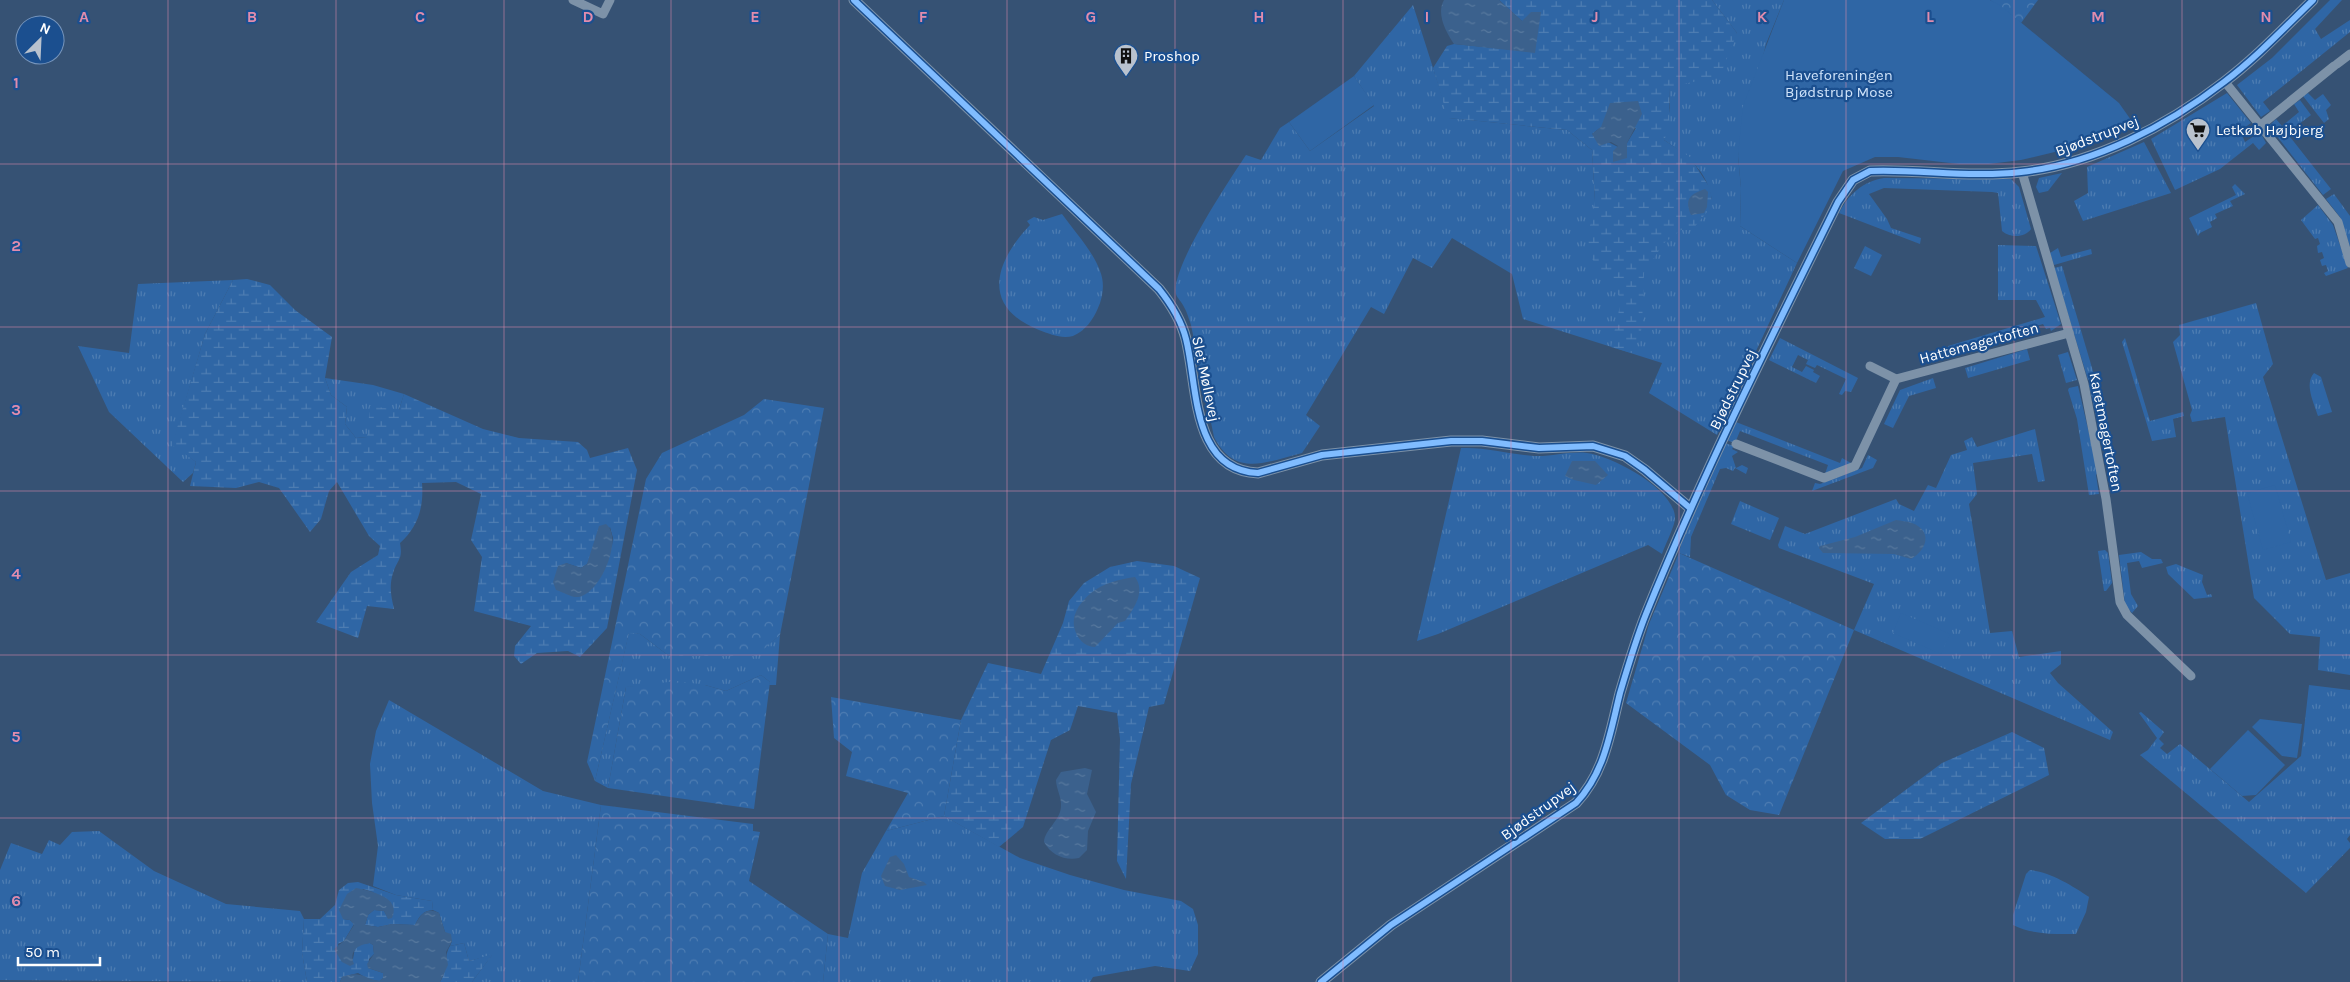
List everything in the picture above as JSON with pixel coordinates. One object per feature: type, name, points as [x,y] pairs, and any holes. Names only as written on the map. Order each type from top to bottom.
[{"type":"street","points":[[573,0],[603,14],[610,0]]},
{"type":"street","name":"Slet Møllevej","points":[[854,0],[1159,289],[1181,322],[1200,416],[1207,439],[1213,451],[1230,466],[1248,473],[1258,473],[1322,455],[1459,441],[1482,441],[1539,448],[1593,446],[1625,456],[1645,470],[1690,508]]},
{"type":"street","name":"Bjødstrupvej","points":[[1321,982],[1391,925],[1576,803],[1590,788],[1603,760],[1624,679],[1645,616],[1690,508],[1838,202],[1853,180],[1870,171],[1986,174],[2022,172],[2077,160],[2138,135],[2193,105],[2225,82],[2270,43],[2313,0]]},
{"type":"street","points":[[2261,125],[2350,54]]},
{"type":"street","points":[[2225,82],[2338,222],[2350,263]]},
{"type":"street","name":"Karetmagertoften","points":[[2022,172],[2084,384],[2098,452],[2120,602],[2127,615],[2191,676]]},
{"type":"street","name":"Hattemagertoften","points":[[1896,379],[2069,332]]},
{"type":"street","points":[[1736,444],[1824,478],[1855,466],[1896,379],[1870,366]]},
{"type":"green space","points":[[1499,0],[1712,0],[1737,33],[1720,76],[1670,87],[1669,130],[1664,140],[1690,157],[1710,188],[1712,200],[1707,212],[1692,230],[1681,230],[1664,243],[1644,273],[1640,338],[1632,353],[1611,347],[1621,301],[1613,283],[1594,262],[1587,250],[1595,201],[1592,150],[1567,130],[1448,118],[1433,68],[1447,46],[1454,44],[1535,52],[1522,21]],"holes":[[[1601,127],[1636,128],[1627,143],[1618,147],[1592,134]]]},
{"type":"green space","points":[[1712,0],[1784,0],[1766,44],[1738,156],[1741,188],[1740,226],[1797,263],[1717,435],[1649,393],[1662,363],[1523,319],[1512,274],[1452,238],[1432,268],[1413,258],[1384,314],[1371,307],[1306,415],[1320,426],[1302,453],[1264,463],[1252,464],[1232,458],[1222,450],[1214,437],[1191,325],[1185,309],[1176,294],[1182,265],[1203,223],[1246,155],[1261,160],[1280,128],[1289,122],[1310,151],[1374,106],[1354,76],[1413,5],[1449,118],[1567,130],[1592,150],[1595,201],[1712,200],[1706,180],[1695,164],[1664,140],[1670,108],[1670,86],[1737,33]]},
{"type":"green space","name":"Haveforeningen Bjødstrup Mose","points":[[1784,0],[1990,0],[2001,6],[2119,103],[2131,120],[2063,150],[2021,160],[1989,164],[1959,164],[1898,157],[1875,157],[1843,171],[1797,263],[1740,226],[1741,188],[1738,156],[1743,106]]},
{"type":"green space","points":[[1990,0],[2038,0],[2021,23]]},
{"type":"green space","points":[[2330,0],[2342,0],[2315,29],[2321,39],[2350,20],[2350,32],[2263,102],[2270,111],[2261,117],[2237,85],[2272,58]]},
{"type":"green space","points":[[1354,76],[1374,105],[1310,151],[1289,122]]},
{"type":"green space","points":[[2227,93],[2251,123],[2240,131],[2245,142],[2260,132],[2266,143],[2259,150],[2253,143],[2220,169],[2175,190],[2151,139]]},
{"type":"green space","points":[[2308,93],[2315,100],[2323,94],[2331,105],[2326,110],[2329,119],[2324,123],[2303,96]]},
{"type":"green space","points":[[2300,100],[2311,115],[2287,133],[2331,189],[2323,195],[2269,126],[2276,119],[2282,126],[2299,112],[2294,104]]},
{"type":"green space","points":[[2144,142],[2171,193],[2083,221],[2074,201],[2088,193],[2087,167]]},
{"type":"green space","points":[[2062,173],[2048,191],[2039,193],[2036,187],[2039,178]]},
{"type":"green space","points":[[1884,178],[2011,179],[2019,187],[2031,229],[2025,234],[2017,236],[2009,235],[2002,231],[1998,193],[1992,192],[1884,188],[1869,194],[1887,219],[1891,228],[1921,238],[1920,244],[1839,213],[1847,200],[1857,190],[1869,182]]},
{"type":"green space","points":[[2235,184],[2245,194],[2230,201],[2233,206],[2215,214],[2217,218],[2210,222],[2212,227],[2198,236],[2189,218],[2236,195],[2232,187]]},
{"type":"green space","points":[[2334,194],[2350,216],[2350,247],[2340,217],[2326,199]]},
{"type":"green space","points":[[2318,205],[2333,225],[2348,268],[2326,276],[2324,273],[2328,271],[2326,265],[2322,266],[2320,260],[2324,258],[2322,252],[2318,253],[2317,246],[2320,244],[2318,238],[2315,239],[2301,220]]},
{"type":"green space","points":[[1062,214],[1093,256],[1102,276],[1103,285],[1100,304],[1091,321],[1081,331],[1069,337],[1047,333],[1020,320],[1008,309],[1001,297],[999,283],[1008,254],[1030,225],[1027,221],[1034,217],[1043,220]]},
{"type":"green space","points":[[1998,245],[2036,246],[2061,324],[2051,331],[2050,328],[2046,329],[2043,324],[1949,352],[1948,346],[2045,317],[2036,300],[1998,300]]},
{"type":"green space","points":[[1865,246],[1882,255],[1871,276],[1854,268]]},
{"type":"green space","points":[[2058,248],[2061,257],[2091,249],[2092,254],[2054,265],[2050,253]]},
{"type":"green space","points":[[2062,266],[2095,378],[2088,380],[2054,268]]},
{"type":"green space","points":[[247,279],[270,285],[295,310],[332,337],[325,378],[331,395],[347,407],[345,424],[356,438],[367,437],[370,406],[399,410],[404,394],[483,429],[519,438],[578,442],[587,450],[590,458],[628,448],[637,470],[607,628],[580,657],[568,651],[537,653],[521,664],[514,656],[515,646],[531,626],[474,611],[482,557],[471,540],[481,494],[456,482],[422,483],[421,508],[411,530],[400,543],[400,556],[391,582],[394,609],[367,606],[358,638],[316,622],[351,572],[378,555],[380,546],[369,536],[337,482],[329,491],[321,519],[310,532],[279,488],[259,482],[236,488],[190,486],[196,462],[172,445],[205,334],[233,280]],"holes":[[[610,527],[613,538],[612,546],[556,590],[566,563],[581,568],[587,564]]]},
{"type":"green space","points":[[233,280],[205,334],[173,444],[196,462],[193,473],[183,482],[109,412],[78,346],[129,353],[138,284]]},
{"type":"green space","points":[[2256,303],[2273,364],[2263,377],[2326,580],[2350,573],[2350,675],[2318,670],[2320,637],[2290,634],[2254,598],[2225,417],[2192,422],[2190,415],[2192,410],[2173,342],[2180,335],[2179,325]]},
{"type":"green space","points":[[1780,338],[1858,378],[1851,392],[1845,391],[1842,395],[1839,394],[1846,379],[1817,365],[1815,368],[1806,364],[1808,360],[1798,355],[1792,367],[1802,372],[1806,366],[1814,370],[1813,372],[1820,376],[1816,383],[1769,360]]},
{"type":"green space","points":[[2125,338],[2150,421],[2183,412],[2184,416],[2173,419],[2176,437],[2152,441],[2122,342]]},
{"type":"green space","points":[[2027,349],[2030,360],[1968,378],[1965,368]]},
{"type":"green space","points":[[2068,352],[2077,380],[2066,383],[2058,355]]},
{"type":"green space","points":[[2314,373],[2321,377],[2332,412],[2318,416],[2310,388],[2311,377]]},
{"type":"green space","points":[[325,378],[373,385],[404,394],[399,410],[367,437],[356,438],[345,424],[347,407],[331,395]]},
{"type":"green space","points":[[1933,378],[1936,388],[1909,396],[1893,428],[1884,424],[1900,390]]},
{"type":"green space","points":[[2097,382],[2112,446],[2103,447],[2089,385]]},
{"type":"green space","points":[[2078,386],[2098,472],[2096,475],[2099,494],[2089,495],[2077,419],[2068,390]]},
{"type":"green space","points":[[764,399],[824,408],[780,635],[756,656],[669,656],[640,634],[629,633],[595,781],[587,762],[646,479],[662,453],[744,415]]},
{"type":"green space","points":[[1736,422],[1840,463],[1842,458],[1851,463],[1825,474],[1828,465],[1740,431],[1735,443],[1726,440]]},
{"type":"green space","points":[[2035,429],[2045,481],[2038,482],[2032,454],[1973,463],[1977,494],[1969,504],[1990,633],[2012,631],[2019,657],[2061,651],[2061,664],[2050,673],[2058,683],[2113,732],[2110,740],[1854,630],[1874,584],[1779,548],[1778,545],[1785,526],[1805,534],[1896,499],[1899,504],[1914,511],[1928,485],[1936,488],[1951,455],[1967,450],[1964,441],[1972,437],[1977,447]]},
{"type":"green space","points":[[1725,443],[1734,446],[1732,449],[1738,452],[1732,456],[1736,468],[1742,465],[1748,468],[1746,474],[1735,468],[1733,471],[1726,468],[1720,469],[1691,537],[1690,557],[1679,553],[1685,527]]},
{"type":"green space","points":[[1461,448],[1534,456],[1587,453],[1598,455],[1626,467],[1654,485],[1665,496],[1672,507],[1675,521],[1662,554],[1648,545],[1438,634],[1417,641]]},
{"type":"green space","points":[[1868,455],[1877,460],[1873,468],[1812,491],[1815,483],[1820,484],[1862,468]]},
{"type":"green space","points":[[2275,485],[2291,542],[2263,550],[2247,493]]},
{"type":"green space","points":[[1740,501],[1779,518],[1770,540],[1731,524]]},
{"type":"green space","points":[[2105,550],[2108,553],[2112,583],[2104,591],[2098,551]]},
{"type":"green space","points":[[2141,552],[2152,559],[2161,559],[2163,563],[2142,568],[2139,561],[2127,563],[2131,594],[2138,606],[2132,613],[2125,605],[2119,555]]},
{"type":"green space","points":[[1679,553],[1854,630],[1779,815],[1750,810],[1726,795],[1710,765],[1626,703],[1649,624]]},
{"type":"green space","points":[[1137,561],[1174,566],[1200,578],[1164,704],[1149,707],[1131,784],[1126,879],[1117,861],[1120,739],[1117,713],[1078,706],[1070,730],[1051,740],[1023,827],[999,847],[944,816],[961,720],[988,663],[1041,674],[1063,623],[1069,601],[1084,583],[1110,567]]},
{"type":"green space","points":[[2176,564],[2203,575],[2202,582],[2207,595],[2211,594],[2212,597],[2194,599],[2168,574],[2166,567]]},
{"type":"green space","points":[[1901,613],[1950,634],[1941,654],[1893,633]]},
{"type":"green space","points":[[629,632],[640,634],[669,656],[756,655],[780,635],[776,685],[769,685],[770,682],[761,675],[726,691],[705,685],[626,687],[608,788],[595,781]]},
{"type":"green space","points":[[761,675],[770,682],[754,809],[608,788],[626,687],[677,681],[705,685],[726,691]]},
{"type":"green space","points":[[2309,685],[2350,690],[2350,835],[2347,839],[2350,843],[2350,848],[2306,893],[2140,755],[2148,750],[2157,738],[2139,713],[2141,712],[2164,732],[2159,739],[2164,744],[2160,748],[2167,754],[2180,744],[2249,802],[2301,756]]},
{"type":"green space","points":[[831,697],[961,720],[944,816],[886,831],[908,793],[846,776],[852,752],[834,738]]},
{"type":"green space","points":[[389,700],[543,791],[601,805],[578,982],[472,982],[492,955],[469,961],[464,943],[450,946],[452,941],[445,932],[439,913],[433,910],[432,901],[396,895],[373,886],[378,846],[372,803],[370,764],[376,731]]},
{"type":"green space","points":[[2260,719],[2302,724],[2297,758],[2282,756],[2252,727]]},
{"type":"green space","points":[[2248,730],[2285,765],[2256,795],[2242,796],[2210,769]]},
{"type":"green space","points":[[2012,732],[2044,748],[2049,775],[1920,839],[1885,839],[1861,823],[1942,763]]},
{"type":"green space","points":[[601,805],[753,824],[753,831],[760,832],[749,881],[828,934],[823,982],[578,982]]},
{"type":"green space","points":[[944,816],[1020,858],[1070,875],[1124,890],[1181,901],[1193,909],[1198,925],[1198,954],[1190,971],[1155,966],[1093,977],[1090,982],[823,982],[828,934],[848,938],[862,873],[886,831]]},
{"type":"green space","points":[[99,831],[154,871],[226,904],[300,911],[304,919],[302,953],[307,982],[0,980],[0,870],[11,843],[42,854],[49,840],[60,845],[72,832]]},
{"type":"green space","points":[[2030,870],[2038,871],[2069,884],[2089,897],[2086,912],[2076,934],[2028,931],[2013,925],[2013,915],[2026,874]]},
{"type":"green space","points":[[358,882],[396,895],[432,901],[433,910],[422,914],[415,925],[392,924],[378,927],[365,925],[368,915],[374,910],[384,911],[388,918],[392,918],[373,892],[363,889],[343,919],[350,920],[354,924],[344,941],[338,944],[342,962],[353,959],[355,948],[361,944],[370,943],[373,945],[374,954],[369,959],[368,968],[383,973],[383,978],[380,981],[370,980],[358,973],[342,977],[340,982],[307,982],[302,953],[304,919],[320,919],[335,905],[339,890],[348,883]]},
{"type":"green space","points":[[464,943],[469,961],[493,954],[472,982],[440,982],[443,977],[450,946]]},
{"type":"water","points":[[1444,0],[1499,0],[1522,21],[1531,12],[1541,12],[1535,53],[1454,44],[1445,28],[1442,17],[1441,11]]},
{"type":"water","points":[[1638,101],[1642,114],[1627,143],[1627,158],[1613,162],[1613,151],[1618,146],[1611,142],[1599,146],[1592,134],[1601,127],[1610,103]]},
{"type":"water","points":[[1705,189],[1708,192],[1707,207],[1704,213],[1691,215],[1688,201],[1692,195]]},
{"type":"water","points":[[1572,461],[1595,461],[1608,475],[1596,485],[1574,480],[1565,476]]},
{"type":"water","points":[[1896,520],[1910,522],[1919,526],[1925,536],[1924,546],[1921,551],[1911,559],[1894,554],[1823,553],[1819,548],[1820,546],[1855,537]]},
{"type":"water","points":[[606,524],[611,531],[611,553],[601,577],[594,587],[586,594],[578,597],[556,590],[553,582],[558,566],[566,563],[581,568],[587,564],[599,526]]},
{"type":"water","points":[[1135,577],[1139,588],[1138,600],[1125,621],[1118,623],[1095,647],[1084,644],[1077,635],[1074,623],[1074,618],[1080,604],[1089,595],[1107,584]]},
{"type":"water","points":[[1085,768],[1092,770],[1087,794],[1096,812],[1088,831],[1087,850],[1079,858],[1064,858],[1054,854],[1044,842],[1047,833],[1058,817],[1061,807],[1056,780],[1061,772]]},
{"type":"water","points":[[896,855],[904,864],[909,877],[924,882],[927,885],[900,890],[885,886],[881,876],[890,857]]},
{"type":"water","points":[[356,888],[383,896],[393,905],[392,918],[388,919],[384,911],[374,910],[368,915],[365,925],[378,927],[392,924],[415,925],[419,918],[427,911],[439,913],[445,932],[451,934],[452,941],[446,952],[448,965],[440,982],[340,982],[342,977],[353,974],[379,981],[383,978],[383,973],[368,968],[367,964],[374,954],[373,945],[370,943],[355,949],[353,952],[354,964],[350,966],[342,962],[334,949],[344,941],[354,925],[350,920],[343,919],[339,910],[347,894]]},
{"type":"cycle path","points":[[854,0],[1159,289],[1168,300],[1186,339],[1201,423],[1209,442],[1220,457],[1236,468],[1258,473],[1322,455],[1451,441],[1482,441],[1539,448],[1593,446],[1625,456],[1645,470],[1690,508]]},
{"type":"cycle path","points":[[1321,982],[1391,925],[1576,803],[1586,791],[1594,778],[1605,751],[1632,653],[1642,623],[1668,561],[1738,406],[1838,202],[1853,180],[1870,171],[1964,174],[2021,172],[2048,168],[2102,152],[2154,128],[2202,98],[2247,63],[2313,0]]},
{"type":"place","name":"Proshop","points":[[1126,77]]},
{"type":"place","name":"Letkøb Højbjerg","points":[[2198,151]]}]
